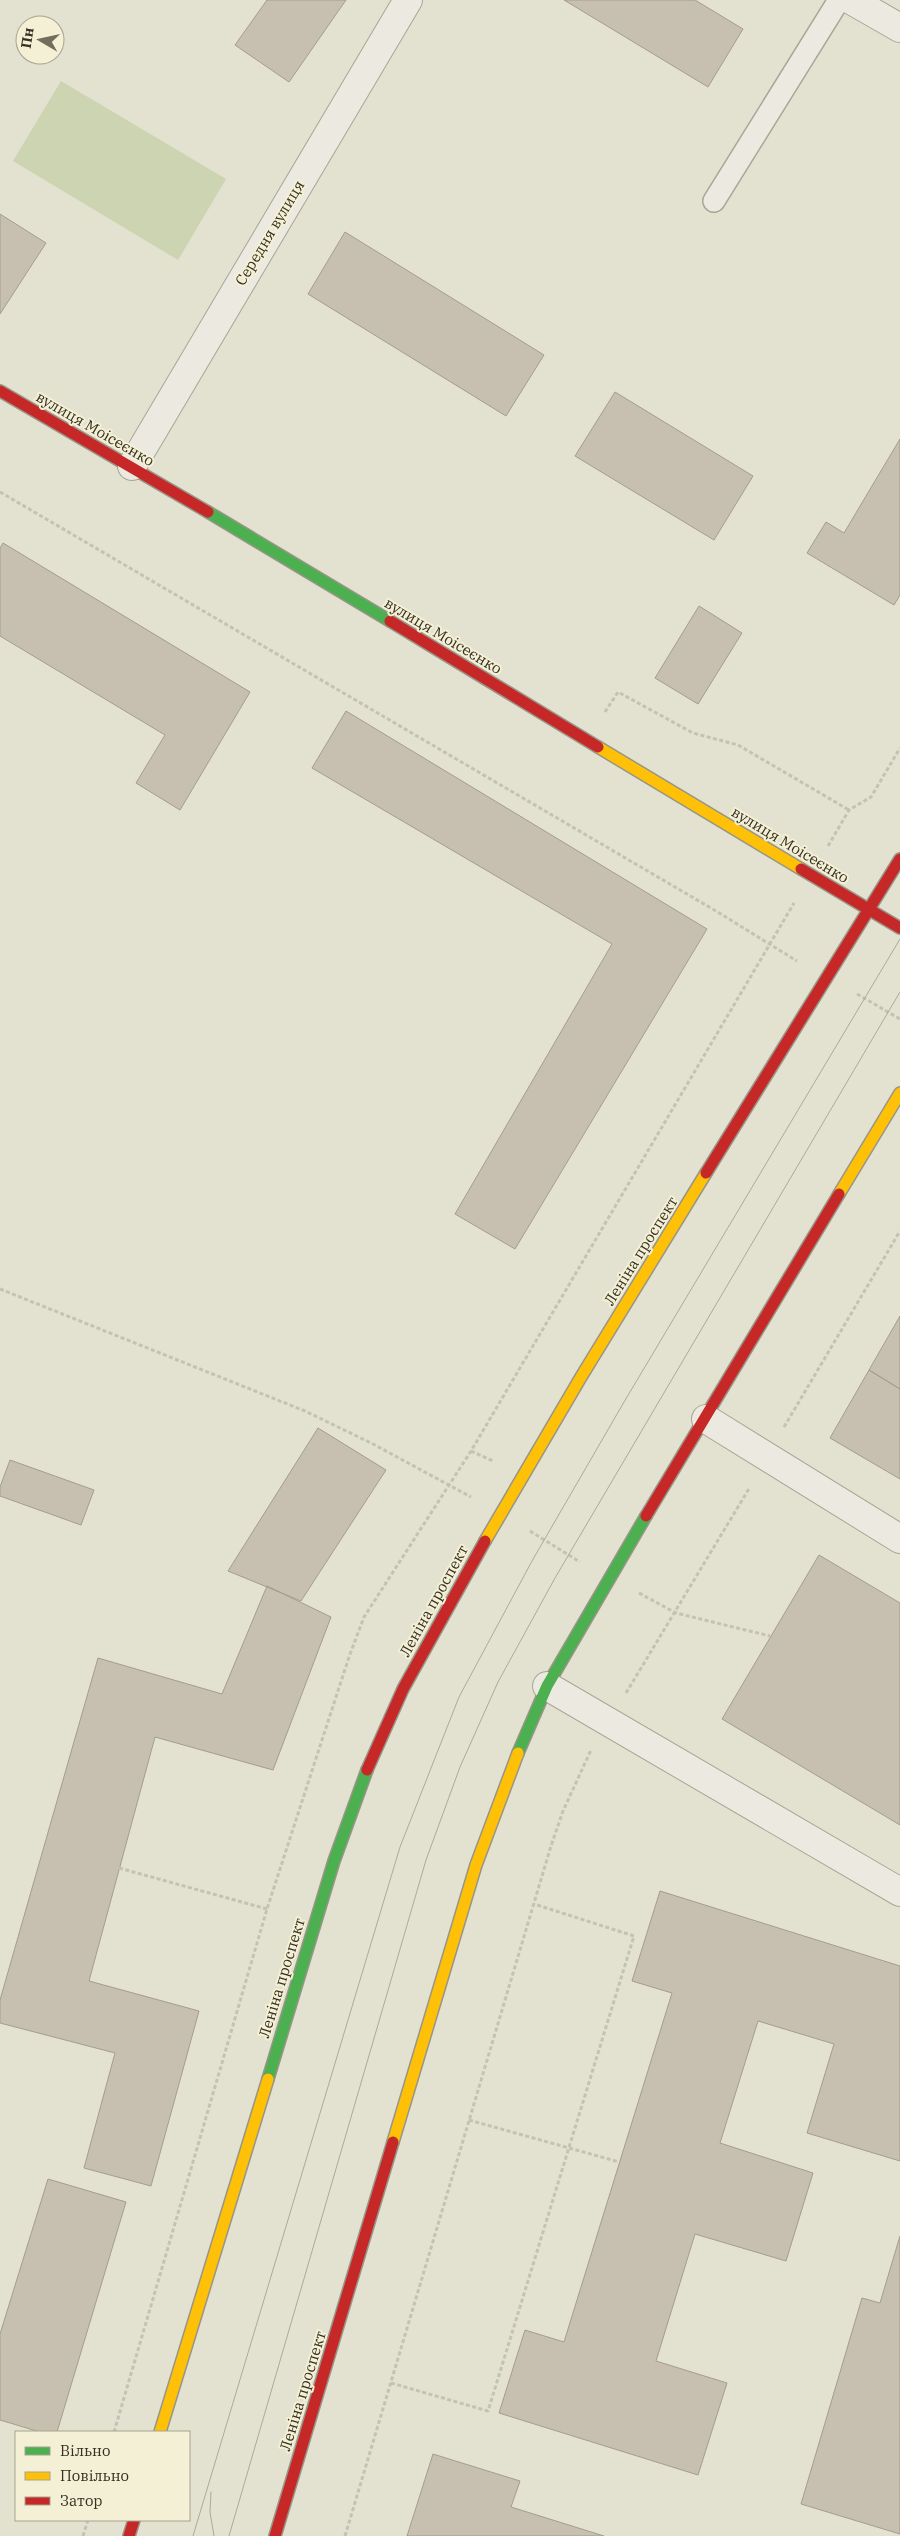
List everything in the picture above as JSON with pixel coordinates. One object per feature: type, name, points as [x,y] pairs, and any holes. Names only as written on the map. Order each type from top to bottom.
[{"type":"main road","name":"вулиця Моісеєнко","points":[[0,392],[132,466],[900,928]]},
{"type":"main road","name":"Леніна проспект","points":[[160,2431],[334,1861],[370,1760],[403,1689],[453,1596],[576,1385],[900,859]]},
{"type":"main road","name":"Леніна проспект","points":[[275,2536],[476,1865],[511,1770],[547,1686],[688,1444],[706,1419],[900,1094]]},
{"type":"main road","points":[[129,2536],[134,2521]]},
{"type":"street","name":"Середня вулиця","points":[[132,466],[408,0]]},
{"type":"street","points":[[851,0],[900,28]]},
{"type":"street","points":[[706,1419],[900,1539]]},
{"type":"street","points":[[547,1686],[900,1892]]},
{"type":"lane","points":[[714,201],[838,0]]},
{"type":"path","points":[[0,492],[827,978],[900,1018]]},
{"type":"path","points":[[588,740],[618,692],[693,733],[738,745],[849,810]]},
{"type":"path","points":[[345,2536],[534,1904],[563,1811],[584,1760],[676,1613],[766,1456],[900,1231]]},
{"type":"path","points":[[0,1289],[305,1411],[373,1444],[448,1485]]},
{"type":"path","points":[[610,1576],[676,1613],[770,1636]]},
{"type":"path","points":[[119,1868],[267,1910]]},
{"type":"path","points":[[391,2383],[488,2411],[634,1936],[534,1904]]},
{"type":"path","points":[[470,2120],[620,2162]]},
{"type":"path","points":[[83,2536],[88,2521]]},
{"type":"green space","points":[[61,81],[226,179],[178,260],[13,161]]},
{"type":"building","points":[[267,0],[346,0],[289,82],[235,45]]},
{"type":"building","points":[[564,0],[695,0],[743,29],[708,87]]},
{"type":"building","points":[[0,214],[46,243],[0,314]]},
{"type":"building","points":[[345,232],[544,355],[506,416],[308,294]]},
{"type":"building","points":[[615,392],[753,476],[714,540],[575,456]]},
{"type":"building","points":[[900,439],[900,595],[894,605],[807,553],[826,522],[844,533]]},
{"type":"building","points":[[3,543],[250,692],[180,810],[136,783],[165,735],[0,636],[0,548]]},
{"type":"building","points":[[699,606],[742,633],[698,704],[655,678]]},
{"type":"building","points":[[346,711],[707,929],[515,1249],[455,1214],[612,944],[312,768]]},
{"type":"building","points":[[900,1316],[900,1389],[869,1370]]},
{"type":"building","points":[[869,1370],[900,1389],[900,1479],[830,1438]]},
{"type":"building","points":[[318,1428],[386,1470],[301,1601],[228,1571]]},
{"type":"building","points":[[10,1460],[94,1490],[81,1525],[0,1496],[0,1487]]},
{"type":"building","points":[[819,1555],[900,1603],[900,1825],[722,1719]]},
{"type":"building","points":[[267,1586],[331,1617],[273,1770],[155,1737],[89,1981],[199,2011],[151,2186],[84,2168],[115,2053],[0,2023],[0,2000],[98,1658],[222,1694]]},
{"type":"building","points":[[660,1891],[900,1966],[900,2161],[807,2133],[834,2044],[758,2021],[720,2143],[813,2173],[786,2261],[695,2234],[656,2361],[727,2383],[698,2475],[499,2413],[525,2330],[564,2342],[672,1993],[632,1981]]},
{"type":"building","points":[[48,2179],[126,2202],[57,2431],[37,2431],[0,2420],[0,2334]]},
{"type":"building","points":[[900,2236],[900,2534],[801,2504],[862,2298],[880,2303]]},
{"type":"building","points":[[433,2454],[520,2481],[511,2507],[604,2536],[407,2536]]},
{"type":"tram line","points":[[193,2536],[400,1847],[459,1697],[532,1561],[624,1402],[900,939]]},
{"type":"tram line","points":[[229,2536],[426,1860],[460,1767],[498,1682],[555,1578],[900,992]]},
{"type":"tram line","points":[[211,2492],[210,2512],[214,2536]]},
{"type":"traffic: fast","points":[[208,512],[390,621]]},
{"type":"traffic: fast","points":[[518,1753],[547,1686],[646,1516]]},
{"type":"traffic: fast","points":[[268,2079],[334,1861],[367,1770]]},
{"type":"traffic: slow","points":[[598,747],[801,869]]},
{"type":"traffic: slow","points":[[839,1194],[900,1093]]},
{"type":"traffic: slow","points":[[485,1541],[581,1377],[706,1173]]},
{"type":"traffic: slow","points":[[393,2142],[476,1865],[518,1753]]},
{"type":"traffic: slow","points":[[160,2431],[268,2079]]},
{"type":"traffic: jam","points":[[0,391],[208,512]]},
{"type":"traffic: jam","points":[[390,621],[598,747]]},
{"type":"traffic: jam","points":[[706,1173],[900,859]]},
{"type":"traffic: jam","points":[[801,869],[900,928]]},
{"type":"traffic: jam","points":[[646,1516],[839,1194]]},
{"type":"traffic: jam","points":[[367,1770],[403,1689],[485,1541]]},
{"type":"traffic: jam","points":[[275,2536],[393,2142]]},
{"type":"traffic: jam","points":[[129,2536],[134,2521]]}]
